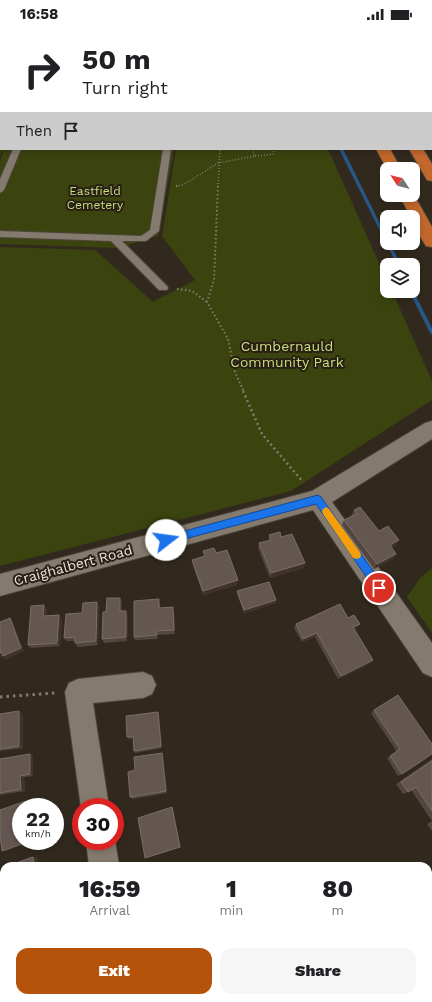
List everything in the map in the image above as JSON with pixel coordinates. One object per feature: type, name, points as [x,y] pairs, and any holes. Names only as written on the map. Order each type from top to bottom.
[{"type":"highway","points":[[384,150],[390,162]]},
{"type":"highway","points":[[417,150],[432,177]]},
{"type":"highway","points":[[411,202],[432,242]]},
{"type":"street","name":"Craighalbert Road","points":[[0,585],[318,499],[432,429]]},
{"type":"street","points":[[318,499],[432,664]]},
{"type":"street","points":[[94,798],[78,692],[143,686]]},
{"type":"street","points":[[101,850],[103,862]]},
{"type":"lane","points":[[0,190],[17,150]]},
{"type":"lane","points":[[0,234],[143,239],[154,231],[167,150]]},
{"type":"lane","points":[[114,238],[128,255],[163,288]]},
{"type":"path","points":[[207,302],[214,280],[218,164],[220,150]]},
{"type":"path","points":[[252,150],[254,156]]},
{"type":"path","points":[[161,189],[183,185],[218,164],[239,161],[254,156],[274,154],[273,150]]},
{"type":"path","points":[[163,288],[192,291],[207,302],[228,339],[235,372],[262,434],[318,499]]},
{"type":"path","points":[[0,697],[78,692]]},
{"type":"green space","name":"Eastfield Cemetery","points":[[4,150],[174,150],[158,236],[117,248],[0,244],[0,161]]},
{"type":"green space","name":"Cumbernauld Community Park","points":[[176,150],[328,150],[380,265],[380,298],[395,298],[432,381],[432,400],[291,491],[0,566],[0,247],[95,250],[153,302],[195,280],[162,236]]},
{"type":"green space","points":[[432,568],[432,633],[407,597],[421,577]]},
{"type":"building","points":[[360,507],[379,531],[388,526],[399,540],[390,545],[396,554],[377,564],[344,520],[357,514],[354,510]]},
{"type":"building","points":[[280,532],[281,537],[292,534],[305,563],[271,573],[259,543],[271,540],[269,535]]},
{"type":"building","points":[[214,548],[216,553],[227,550],[238,580],[203,591],[192,560],[205,556],[203,551]]},
{"type":"building","points":[[269,582],[276,600],[244,610],[237,591]]},
{"type":"building","points":[[107,598],[120,598],[120,611],[126,611],[126,637],[102,639],[103,612],[106,612]]},
{"type":"building","points":[[159,599],[159,608],[173,607],[174,630],[156,631],[157,635],[134,637],[134,601]]},
{"type":"building","points":[[97,602],[96,641],[75,643],[75,637],[64,638],[66,614],[82,613],[83,603]]},
{"type":"building","points":[[340,604],[348,618],[354,615],[360,624],[353,627],[373,660],[341,676],[317,633],[303,639],[296,624]]},
{"type":"building","points":[[44,605],[43,616],[59,615],[57,643],[28,645],[31,606]]},
{"type":"building","points":[[10,618],[21,648],[3,656],[1,652],[0,653],[0,622]]},
{"type":"building","points":[[398,695],[432,744],[432,754],[402,774],[390,756],[400,749],[374,710]]},
{"type":"building","points":[[19,711],[19,746],[0,749],[0,714]]},
{"type":"building","points":[[158,712],[161,746],[134,751],[133,736],[127,737],[126,716]]},
{"type":"building","points":[[162,753],[166,791],[130,797],[128,772],[135,770],[134,757]]},
{"type":"building","points":[[30,754],[30,774],[20,776],[21,789],[0,793],[0,759]]},
{"type":"building","points":[[432,761],[432,811],[416,787],[408,792],[401,782]]},
{"type":"building","points":[[12,806],[12,847],[2,851],[0,836],[0,810]]},
{"type":"building","points":[[172,807],[180,847],[145,858],[138,818]]},
{"type":"building","points":[[33,857],[34,862],[19,862]]},
{"type":"waterway","points":[[341,150],[380,228]]},
{"type":"waterway","points":[[392,250],[396,258]]},
{"type":"waterway","points":[[414,298],[432,333]]},
{"type":"slow traffic","points":[[326,511],[356,555]]},
{"type":"route","points":[[166,540],[318,499],[379,588]]}]
